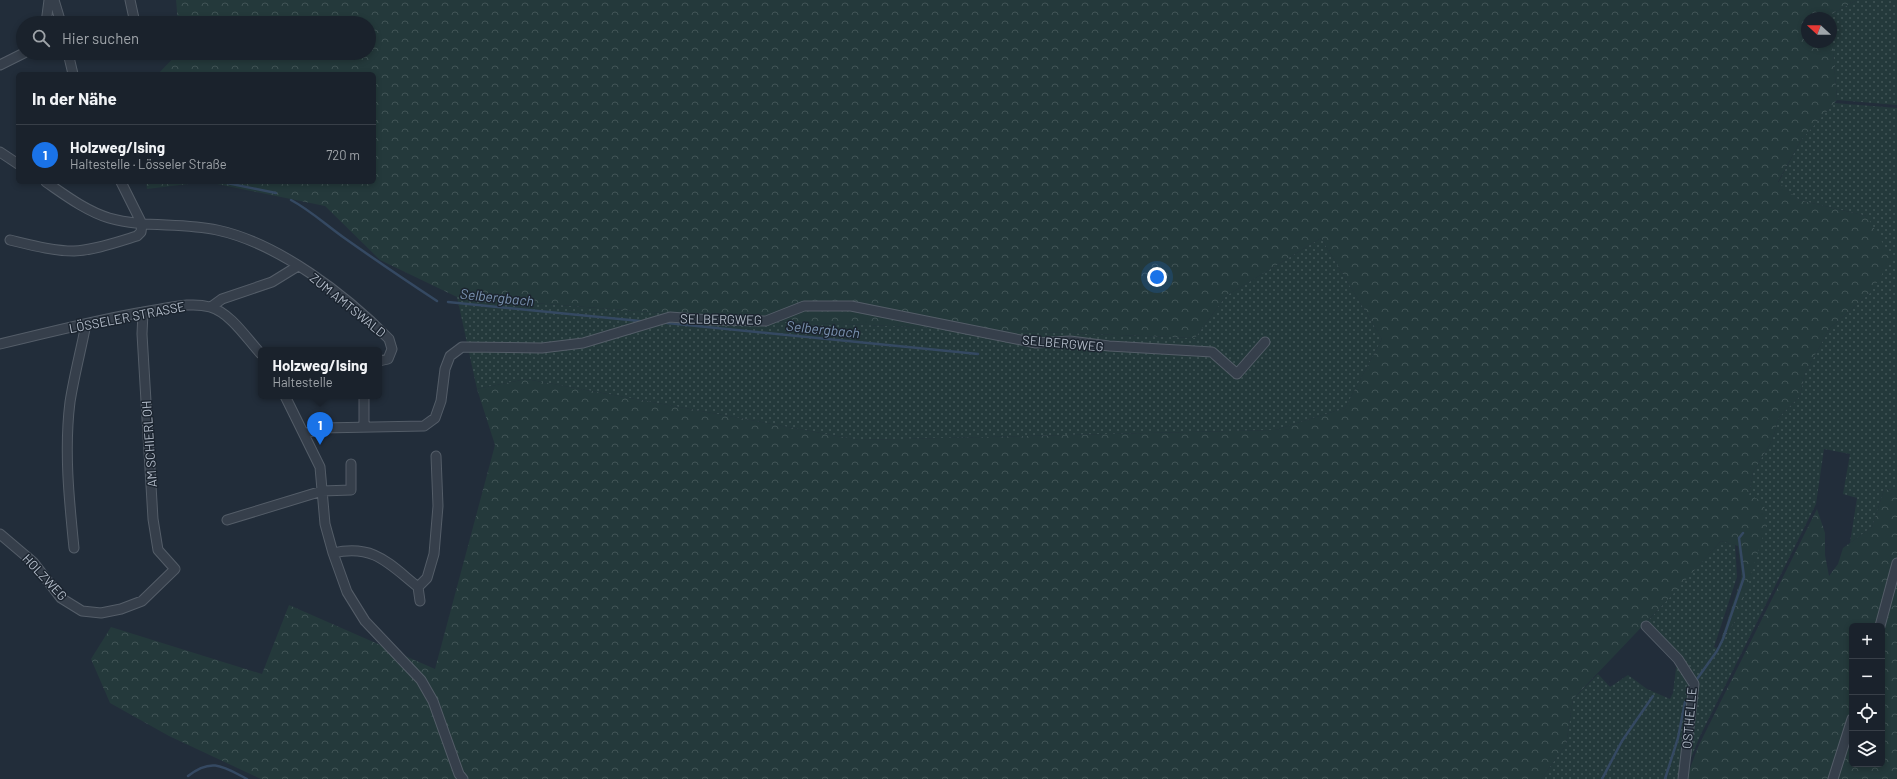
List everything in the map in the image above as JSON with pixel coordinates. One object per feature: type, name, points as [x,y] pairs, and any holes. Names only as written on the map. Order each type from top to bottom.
[{"type":"street","points":[[47,16],[49,0]]},
{"type":"street","points":[[54,0],[59,16]]},
{"type":"street","points":[[130,0],[134,16]]},
{"type":"street","points":[[0,65],[16,57]]},
{"type":"street","points":[[70,60],[73,72]]},
{"type":"street","points":[[0,152],[16,163]]},
{"type":"street","name":"ZUM AMTSWALD","points":[[49,184],[77,203],[108,218],[142,224],[165,224],[218,230],[277,253],[319,278],[389,339],[392,349],[388,359],[382,360]]},
{"type":"street","points":[[10,240],[74,251],[103,246],[137,236],[141,232],[142,224],[122,184]]},
{"type":"street","points":[[211,307],[222,299],[272,282],[298,266]]},
{"type":"street","name":"LÖSSELER STRASSE","points":[[0,344],[143,312],[199,304],[211,307],[228,319],[258,351]]},
{"type":"street","name":"SELBERGWEG","points":[[304,434],[322,428],[424,426],[435,418],[441,401],[445,369],[450,356],[462,347],[542,348],[583,343],[670,317],[710,320],[766,321],[804,306],[852,306],[1036,343],[1070,341],[1108,346],[1212,352],[1237,374],[1265,342]]},
{"type":"street","name":"AM SCHIERLOH","points":[[143,312],[142,334],[153,519],[158,550],[176,569]]},
{"type":"street","points":[[74,548],[68,488],[68,437],[70,401],[86,324]]},
{"type":"street","points":[[286,399],[320,467],[325,524],[333,553],[347,592],[359,613],[380,638],[421,680],[433,701],[459,774],[463,779]]},
{"type":"street","points":[[364,399],[364,427]]},
{"type":"street","points":[[418,586],[427,578],[434,554],[438,506],[436,456]]},
{"type":"street","points":[[227,520],[322,492],[351,490],[351,464]]},
{"type":"street","name":"HOLZWEG","points":[[0,534],[33,562],[61,598],[82,611],[101,613],[142,601],[176,569]]},
{"type":"street","points":[[333,553],[359,551],[379,556],[418,586],[420,601]]},
{"type":"street","points":[[1881,623],[1897,563]]},
{"type":"street","name":"OSTHELLE","points":[[1646,626],[1678,659],[1694,684],[1684,779]]},
{"type":"street","points":[[1833,779],[1849,728]]},
{"type":"green space","points":[[176,0],[1857,0],[1835,12],[1801,12],[1801,48],[1833,48],[1837,100],[1801,140],[1778,182],[1799,200],[1867,216],[1892,259],[1870,293],[1830,328],[1805,373],[1800,396],[1779,417],[1772,441],[1753,472],[1749,495],[1764,502],[1766,527],[1738,616],[1718,649],[1742,576],[1738,546],[1721,541],[1674,593],[1573,699],[1566,745],[1541,779],[261,779],[169,736],[110,703],[91,659],[111,627],[262,674],[289,605],[435,669],[495,445],[477,389],[526,379],[859,440],[1275,430],[1345,408],[1382,339],[1321,238],[1226,296],[1195,338],[766,321],[457,297],[380,260],[325,206],[217,184],[376,184],[376,72],[160,72],[171,60],[376,60],[376,16],[177,16]]},
{"type":"green space","points":[[1857,0],[1897,0],[1897,105],[1837,100],[1833,48],[1837,48],[1837,12],[1835,12]]},
{"type":"green space","points":[[1834,103],[1897,108],[1897,489],[1884,490],[1872,527],[1850,543],[1857,498],[1843,494],[1850,454],[1824,449],[1816,504],[1700,736],[1686,770],[1696,684],[1646,623],[1721,541],[1735,545],[1737,577],[1714,647],[1718,649],[1738,616],[1749,495],[1753,472],[1772,441],[1779,417],[1800,396],[1805,373],[1830,328],[1870,293],[1867,216],[1799,200],[1778,183],[1801,140]]},
{"type":"green space","points":[[146,184],[188,184],[147,189]]},
{"type":"green space","points":[[1321,238],[1382,339],[1345,408],[1275,430],[859,440],[526,379],[477,389],[457,297],[766,321],[1195,338],[1226,296]]},
{"type":"green space","points":[[1897,489],[1897,779],[1686,779],[1698,747],[1817,509],[1825,533],[1825,555],[1829,576],[1838,564],[1843,548],[1872,527],[1884,490]]},
{"type":"green space","points":[[1677,660],[1692,684],[1682,779],[1541,779],[1566,745],[1573,699],[1598,674],[1610,687],[1628,675],[1647,689],[1670,699],[1673,693]]},
{"type":"waterway","name":"Selbergbach","points":[[232,184],[276,193]]},
{"type":"waterway","name":"Selbergbach","points":[[291,200],[437,301]]},
{"type":"waterway","name":"Selbergbach","points":[[448,302],[640,321]]},
{"type":"waterway","name":"Selbergbach","points":[[667,323],[978,354]]},
{"type":"waterway","points":[[1697,679],[1717,651],[1723,639],[1744,577],[1739,538],[1743,533]]},
{"type":"waterway","points":[[1602,779],[1622,741],[1653,696]]},
{"type":"waterway","points":[[1665,779],[1678,738],[1685,702]]},
{"type":"waterway","points":[[188,776],[196,770],[211,765],[225,768],[247,779]]},
{"type":"place","name":"Holzweg/Ising","points":[[320,445]]}]
